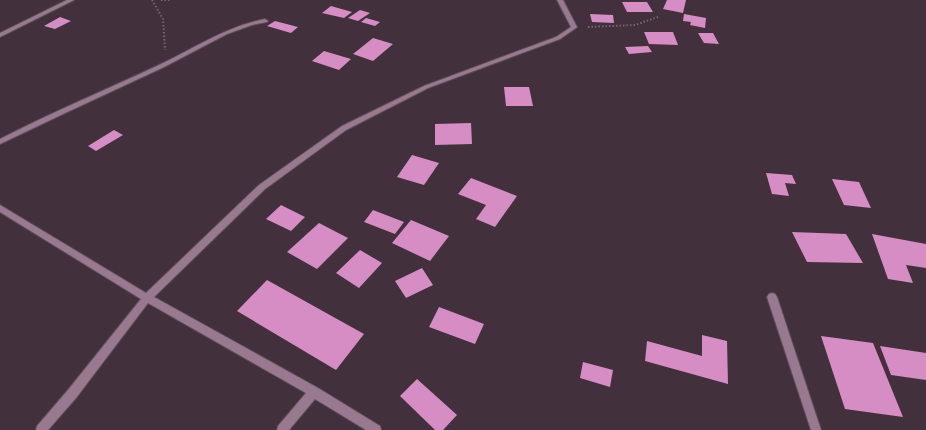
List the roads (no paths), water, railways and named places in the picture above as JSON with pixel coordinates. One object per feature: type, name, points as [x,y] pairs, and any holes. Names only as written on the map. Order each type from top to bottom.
[{"type":"street","points":[[0,35],[70,0]]},
{"type":"street","points":[[41,430],[147,298],[262,187],[344,128],[426,86],[558,38],[574,27],[560,0]]},
{"type":"street","points":[[0,142],[38,122],[162,66],[243,26],[265,21]]},
{"type":"street","points":[[0,208],[147,298],[314,392],[376,430]]},
{"type":"street","points":[[772,297],[816,430]]},
{"type":"street","points":[[282,430],[314,392]]}]
